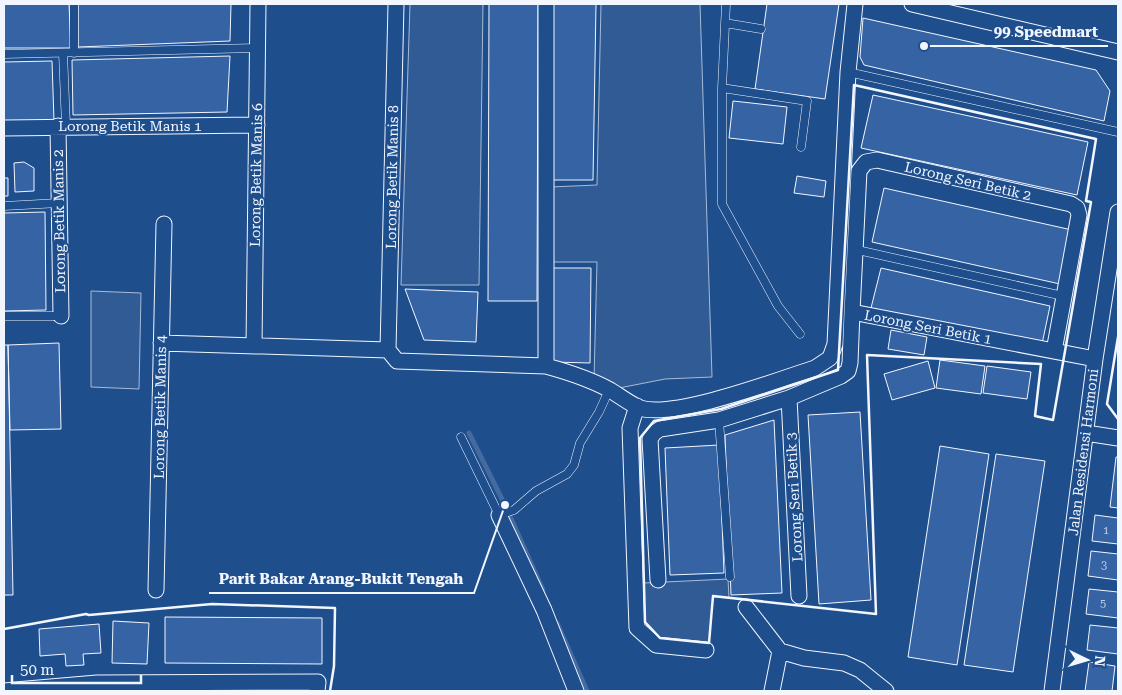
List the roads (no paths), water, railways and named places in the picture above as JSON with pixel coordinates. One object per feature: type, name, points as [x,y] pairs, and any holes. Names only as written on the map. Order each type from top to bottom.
[{"type":"street","name":"Lorong Betik Manis 6","points":[[254,346],[258,4]]},
{"type":"street","name":"Lorong Betik Manis 8","points":[[388,350],[396,4]]},
{"type":"street","points":[[546,4],[546,366]]},
{"type":"street","points":[[161,343],[388,350],[397,361],[546,366],[567,371],[609,390],[637,406],[653,410],[706,402],[814,368],[830,358],[835,344],[848,72],[855,4]]},
{"type":"street","points":[[912,4],[1118,52]]},
{"type":"street","name":"Lorong Betik Manis 1","points":[[4,128],[257,125]]},
{"type":"street","name":"Lorong Betik Manis 2","points":[[61,316],[59,204],[62,126]]},
{"type":"street","name":"Lorong Seri Betik 2","points":[[852,312],[853,249],[859,171],[866,162],[876,160],[1071,204],[1077,208],[1079,215],[1054,351]]},
{"type":"street","name":"Jalan Residensi Harmoni","points":[[1052,691],[1095,359],[1118,217]]},
{"type":"street","name":"Lorong Betik Manis 4","points":[[156,590],[164,224]]},
{"type":"street","name":"Lorong Seri Betik 1","points":[[658,580],[650,439],[654,433],[660,429],[719,420],[789,398],[848,372],[852,312],[1095,359]]},
{"type":"street","name":"Lorong Seri Betik 3","points":[[789,398],[799,596]]},
{"type":"street","points":[[637,406],[630,428],[637,628],[656,645],[706,650]]},
{"type":"street","points":[[1086,433],[1118,438]]},
{"type":"street","points":[[499,515],[544,610],[576,691]]},
{"type":"street","points":[[746,607],[780,651],[804,658],[844,663],[860,670],[886,691]]},
{"type":"street","points":[[772,691],[780,651]]},
{"type":"street","points":[[4,691],[97,682],[318,682],[317,691]]},
{"type":"lane","points":[[74,4],[74,53]]},
{"type":"lane","points":[[726,4],[722,88],[722,204],[778,306],[800,334]]},
{"type":"lane","points":[[725,23],[761,29]]},
{"type":"lane","points":[[4,54],[257,48]]},
{"type":"lane","points":[[62,126],[63,53]]},
{"type":"lane","points":[[848,72],[1118,132]]},
{"type":"lane","points":[[722,88],[807,101],[801,147]]},
{"type":"lane","points":[[4,206],[59,204]]},
{"type":"lane","points":[[853,249],[1063,296]]},
{"type":"lane","points":[[4,316],[61,316]]},
{"type":"lane","points":[[461,438],[499,515],[514,510],[536,491],[567,474],[574,465],[580,443],[609,390]]},
{"type":"lane","points":[[719,420],[730,577]]},
{"type":"waterway","points":[[469,433],[505,505],[543,590]]},
{"type":"waterway","points":[[557,623],[587,691]]},
{"type":"place","name":"99 Speedmart","points":[[924,46]]},
{"type":"place","name":"Parit Bakar Arang-Bukit Tengah","points":[[505,505]]}]
